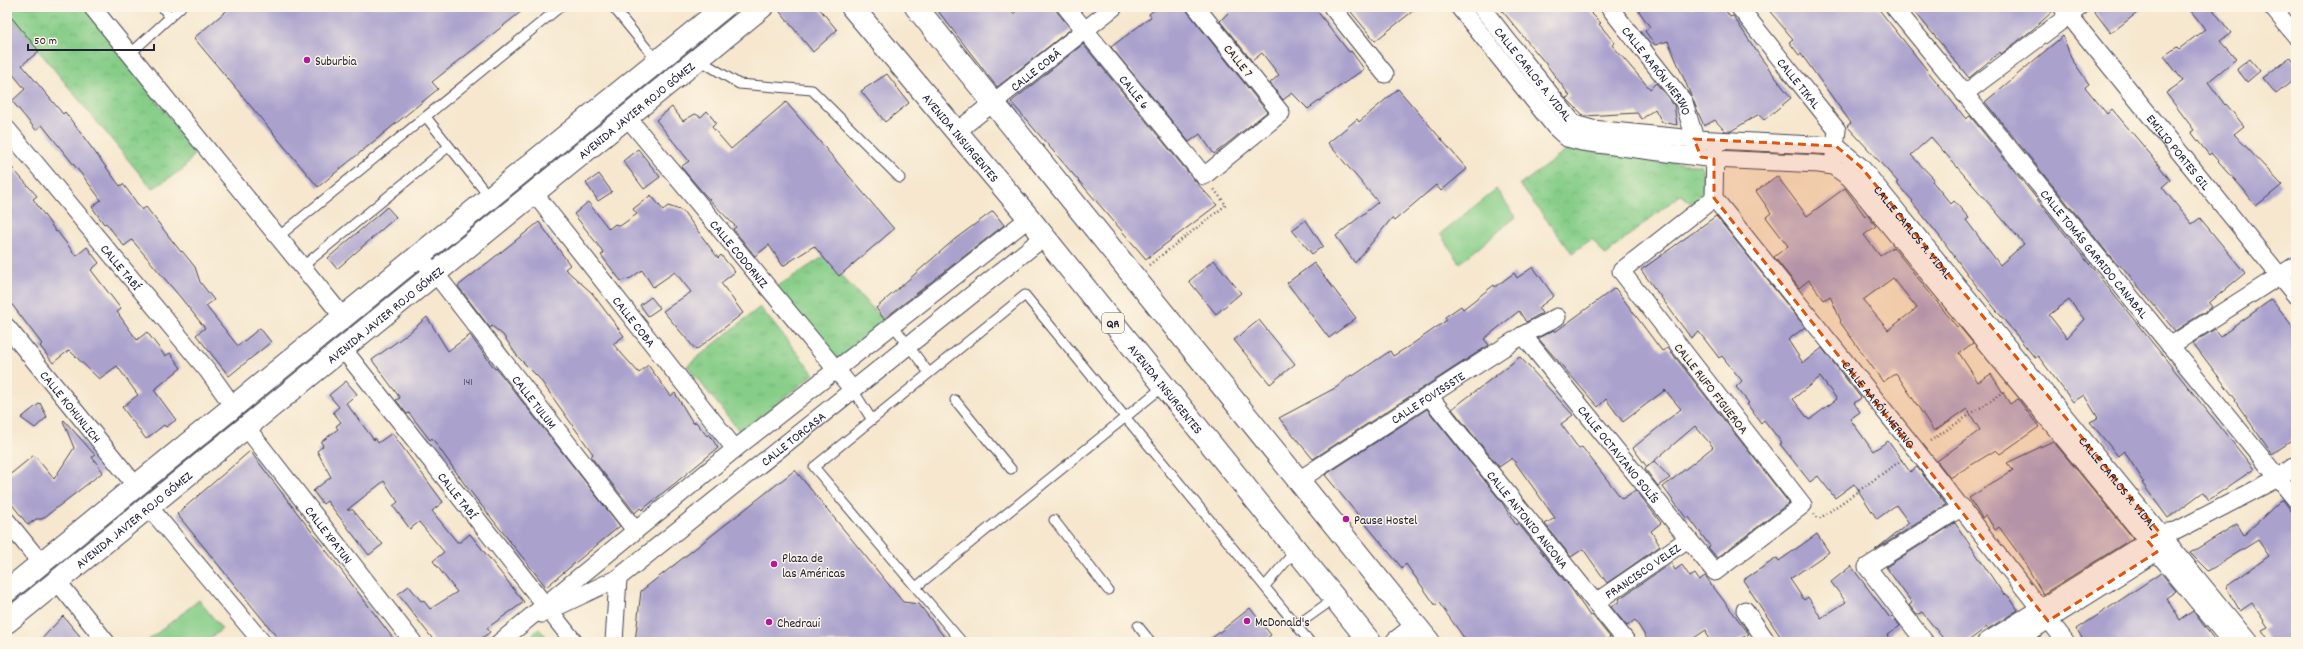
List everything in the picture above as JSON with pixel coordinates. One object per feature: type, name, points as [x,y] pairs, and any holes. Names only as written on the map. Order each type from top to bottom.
[{"type":"main road","name":"AVENIDA JAVIER ROJO GÓMEZ","points":[[7,591],[724,7]]},
{"type":"main road","name":"AVENIDA JAVIER ROJO GÓMEZ","points":[[7,622],[762,7]]},
{"type":"main road","name":"AVENIDA INSURGENTES","points":[[852,7],[1029,218],[1370,642]]},
{"type":"main road","points":[[916,7],[1422,634],[1396,642]]},
{"type":"main road","points":[[77,534],[93,551]]},
{"type":"street","points":[[92,7],[343,317]]},
{"type":"street","name":"CALLE 6","points":[[1066,7],[1204,176]]},
{"type":"street","name":"CALLE COBÁ","points":[[956,132],[1114,7]]},
{"type":"street","name":"CALLE 7","points":[[1196,7],[1281,113],[1204,176]]},
{"type":"street","points":[[1332,7],[1385,74]]},
{"type":"street","name":"CALLE CARLOS A. VIDAL","points":[[1459,7],[1555,127],[1567,138],[1582,142],[1708,158],[1833,166],[1850,178],[2249,642]]},
{"type":"street","name":"CALLE CARLOS A. VIDAL","points":[[1481,7],[1574,124],[1592,129],[1694,139],[1836,146],[1861,167],[2162,540],[2231,642]]},
{"type":"street","name":"CALLE AARÓN MERINO","points":[[1609,7],[1684,102],[1694,139],[1708,158]]},
{"type":"street","name":"CALLE TIKAL","points":[[1739,7],[1837,130],[1833,166]]},
{"type":"street","name":"CALLE TOMÁS GARRIDO CANABAL","points":[[1894,7],[2296,500]]},
{"type":"street","points":[[2272,7],[2296,36]]},
{"type":"street","points":[[1964,94],[2070,10]]},
{"type":"street","name":"EMILIO PORTES GIL","points":[[2070,10],[2296,296]]},
{"type":"street","name":"CALLE CODORNIZ","points":[[627,117],[835,371],[853,390]]},
{"type":"street","name":"CALLE TABÍ","points":[[7,129],[208,371],[233,406]]},
{"type":"street","points":[[1714,198],[1708,158],[1716,140]]},
{"type":"street","name":"CALLE COBA","points":[[534,193],[735,449]]},
{"type":"street","name":"CALLE AARÓN MERINO","points":[[1714,198],[1962,507],[2066,642]]},
{"type":"street","name":"CALLE RUFO FIGUEROA","points":[[1714,198],[1621,271],[1803,505],[1715,572]]},
{"type":"street","name":"CALLE TORCASA","points":[[548,608],[635,530],[735,449],[1029,218]]},
{"type":"street","name":"CALLE TORCASA","points":[[500,642],[528,619],[548,608],[618,578],[1044,237]]},
{"type":"street","name":"CALLE TULUM","points":[[418,256],[435,273],[635,530]]},
{"type":"street","points":[[2170,346],[2296,265]]},
{"type":"street","name":"CALLE FOVISSSTE","points":[[1299,480],[1523,335],[1557,316]]},
{"type":"street","name":"CALLE KOHUNLICH","points":[[7,327],[136,486]]},
{"type":"street","name":"CALLE OCTAVIANO SOLÍS","points":[[1523,335],[1715,572]]},
{"type":"street","name":"CALLE TABÍ","points":[[343,349],[574,642]]},
{"type":"street","name":"CALLE ANTONIO ANCONA","points":[[1429,396],[1627,642]]},
{"type":"street","name":"CALLE XPATUN","points":[[246,427],[413,642]]},
{"type":"street","points":[[1986,642],[2044,614],[2162,540],[2278,478],[2296,465]]},
{"type":"street","points":[[149,506],[262,642]]},
{"type":"street","points":[[1925,642],[1867,567],[1962,507]]},
{"type":"street","points":[[7,521],[41,563]]},
{"type":"street","name":"FRANCISCO VELEZ","points":[[1596,602],[1688,539]]},
{"type":"street","points":[[614,642],[618,578]]},
{"type":"street","points":[[57,581],[106,642]]},
{"type":"street","points":[[1746,610],[1761,640]]},
{"type":"street","points":[[2014,642],[2044,614]]},
{"type":"lane","points":[[162,7],[169,16]]},
{"type":"lane","points":[[130,54],[169,16],[181,7]]},
{"type":"lane","points":[[278,237],[560,7]]},
{"type":"lane","points":[[613,7],[657,61]]},
{"type":"lane","points":[[698,59],[739,84],[812,90],[900,178]]},
{"type":"lane","points":[[426,117],[448,147],[490,198]]},
{"type":"lane","points":[[302,267],[448,147]]},
{"type":"lane","points":[[962,642],[814,467],[1026,295],[1310,642]]},
{"type":"lane","points":[[893,325],[929,373]]},
{"type":"lane","points":[[916,587],[1164,386]]},
{"type":"lane","points":[[853,390],[872,420]]},
{"type":"lane","points":[[955,400],[1011,469]]},
{"type":"lane","points":[[1054,520],[1108,590]]},
{"type":"lane","points":[[1265,586],[1296,550]]},
{"type":"lane","points":[[1297,625],[1334,598]]},
{"type":"lane","points":[[1138,626],[1151,642]]},
{"type":"path","points":[[1135,277],[1226,205]]},
{"type":"highlighted area","points":[[1694,139],[1836,146],[1861,167],[2160,533],[2147,540],[2157,552],[2048,621],[1714,198],[1714,159],[1701,157]]},
{"type":"green space","points":[[12,7],[85,7],[196,152],[183,169],[152,189],[7,12]]},
{"type":"green space","points":[[1570,148],[1702,166],[1704,197],[1692,205],[1681,194],[1605,255],[1592,239],[1572,253],[1520,185]]},
{"type":"green space","points":[[1496,189],[1516,217],[1460,263],[1440,234]]},
{"type":"green space","points":[[823,257],[886,322],[835,361],[775,288]]},
{"type":"green space","points":[[760,307],[814,374],[741,433],[687,366]]},
{"type":"green space","points":[[199,600],[222,629],[205,642],[146,642]]},
{"type":"green space","points":[[539,629],[552,642],[524,642]]},
{"type":"building","points":[[231,7],[527,7],[432,82],[438,89],[318,187],[194,38]]},
{"type":"building","points":[[776,7],[818,7],[837,30],[813,52]]},
{"type":"building","points":[[935,7],[1007,7],[1013,14],[1022,7],[1053,7],[1071,29],[997,87]]},
{"type":"building","points":[[1158,7],[1184,7],[1267,112],[1214,154],[1200,134],[1189,142],[1111,47],[1151,17],[1149,14]]},
{"type":"building","points":[[1234,7],[1314,7],[1364,69],[1308,109],[1292,93],[1283,100],[1270,83],[1279,75],[1262,53],[1252,61],[1220,21]]},
{"type":"building","points":[[1347,7],[1418,7],[1375,41]]},
{"type":"building","points":[[1499,7],[1585,7],[1601,23],[1599,24],[1615,43],[1612,45],[1650,89],[1656,83],[1674,105],[1677,125],[1662,122],[1655,109],[1642,119],[1637,113],[1584,116],[1566,98],[1570,96]]},
{"type":"building","points":[[1636,7],[1723,7],[1730,17],[1733,16],[1761,58],[1791,98],[1764,120],[1759,114],[1731,131],[1725,131],[1715,120],[1704,126],[1668,41],[1655,45],[1645,31],[1650,27]]},
{"type":"building","points":[[1766,7],[1877,7],[1966,119],[1970,116],[2254,469],[2209,500],[2203,492],[2168,518],[2142,483],[2144,482],[2124,451],[2118,456],[2090,422],[2098,418],[2084,395],[2073,402],[2038,356],[2035,358],[1971,279],[1912,202],[1913,201],[1896,183],[1898,182],[1847,126],[1851,123],[1801,54],[1799,55],[1789,42],[1793,39]],"holes":[[[1931,137],[2024,244],[2000,265],[1966,220],[1969,218],[1954,201],[1951,204],[1932,181],[1934,179],[1911,155]],[[2069,300],[2084,319],[2067,338],[2049,315]]]},
{"type":"building","points":[[1911,7],[2052,7],[2053,11],[2032,30],[2001,54],[2000,52],[1969,78]]},
{"type":"building","points":[[2091,7],[2145,7],[2111,33]]},
{"type":"building","points":[[2188,7],[2211,7],[2231,33],[2220,41],[2236,59],[2208,82],[2225,105],[2226,104],[2244,126],[2234,134],[2282,185],[2256,206],[2244,190],[2211,153],[2209,155],[2191,132],[2194,130],[2166,93],[2183,81],[2164,56],[2177,47],[2179,49],[2205,29]]},
{"type":"building","points":[[7,12],[39,51],[22,65],[63,114],[65,112],[120,186],[123,184],[142,210],[146,207],[181,252],[182,251],[195,267],[200,282],[214,300],[206,306],[238,346],[260,328],[271,342],[229,376],[196,335],[205,328],[132,240],[124,246],[106,223],[104,224],[92,207],[101,200],[42,125],[36,130],[12,101],[25,89],[7,67]]},
{"type":"building","points":[[2063,36],[2071,58],[2089,84],[2085,87],[2107,114],[2112,109],[2151,155],[2170,180],[2162,187],[2192,224],[2200,218],[2245,273],[2209,303],[2212,307],[2175,331],[2120,264],[2118,266],[1985,102]]},
{"type":"building","points":[[1083,44],[1196,182],[1217,205],[1146,259],[1011,102]]},
{"type":"building","points":[[2290,57],[2296,65],[2296,78],[2276,94],[2263,78]]},
{"type":"building","points":[[2250,59],[2260,71],[2247,82],[2237,69]]},
{"type":"building","points":[[887,74],[909,103],[885,122],[861,91]]},
{"type":"building","points":[[1398,89],[1467,169],[1441,191],[1436,185],[1394,221],[1392,218],[1355,263],[1336,236],[1378,202],[1328,143],[1357,119],[1359,122]]},
{"type":"building","points":[[786,102],[894,229],[839,276],[814,246],[783,266],[769,245],[755,256],[733,229],[736,227],[705,195],[681,167],[689,161],[656,120],[672,107],[683,121],[695,114],[701,117],[707,111],[716,123],[712,127],[731,149]]},
{"type":"building","points":[[638,149],[660,177],[644,189],[623,161]]},
{"type":"building","points":[[7,162],[37,196],[33,199],[56,232],[57,231],[76,256],[87,247],[99,263],[91,270],[121,309],[117,312],[137,340],[147,332],[165,356],[170,353],[181,368],[154,390],[176,420],[166,427],[164,425],[146,439],[122,407],[138,395],[117,366],[99,379],[69,350],[53,363],[40,346],[42,344],[7,298]]},
{"type":"building","points":[[599,174],[612,192],[598,201],[586,183]]},
{"type":"building","points":[[1777,176],[1807,216],[1845,188],[1865,216],[1867,215],[1876,226],[1864,235],[1880,256],[1893,247],[1957,327],[1959,326],[1973,343],[1959,353],[1978,382],[1991,374],[2010,404],[2018,399],[2039,427],[2000,454],[1996,450],[1950,478],[1937,461],[1980,430],[1967,409],[1934,431],[1896,373],[1883,382],[1840,322],[1841,321],[1830,296],[1824,300],[1809,280],[1799,288],[1774,257],[1788,246],[1766,217],[1771,213],[1756,191]],"holes":[[[1893,278],[1917,308],[1888,330],[1863,300]]]},
{"type":"building","points":[[651,195],[663,210],[668,206],[683,211],[718,258],[721,255],[735,272],[721,283],[743,313],[696,350],[663,311],[691,292],[675,272],[653,287],[642,270],[631,278],[621,281],[601,255],[604,253],[574,214],[588,202],[609,229],[615,224],[620,226],[637,214],[633,209]]},
{"type":"building","points":[[387,207],[396,217],[337,269],[328,258]]},
{"type":"building","points":[[993,211],[1004,225],[884,319],[876,308],[955,239]]},
{"type":"building","points":[[1716,216],[1805,327],[1788,340],[1803,363],[1822,348],[1861,398],[1854,403],[1860,412],[1850,419],[1873,451],[1888,441],[1910,472],[1917,467],[1946,505],[1875,550],[1909,523],[1896,505],[1877,519],[1854,484],[1835,498],[1818,476],[1810,482],[1780,444],[1782,443],[1764,420],[1761,423],[1747,404],[1749,403],[1736,387],[1742,381],[1722,356],[1719,358],[1699,332],[1691,338],[1641,270]],"holes":[[[1820,377],[1837,399],[1809,420],[1793,399]]]},
{"type":"building","points":[[1306,220],[1323,246],[1312,254],[1292,230]]},
{"type":"building","points":[[539,222],[570,265],[565,269],[592,293],[624,336],[613,344],[639,373],[648,365],[671,396],[675,393],[693,423],[696,422],[707,436],[709,434],[718,448],[642,510],[640,508],[635,513],[591,457],[593,454],[539,378],[518,357],[503,335],[492,326],[490,328],[458,286]]},
{"type":"building","points":[[1214,260],[1241,293],[1216,314],[1189,281]]},
{"type":"building","points":[[1314,263],[1356,318],[1329,338],[1287,283]]},
{"type":"building","points":[[1533,267],[1554,296],[1538,308],[1542,313],[1526,322],[1519,311],[1484,339],[1489,345],[1313,459],[1279,418],[1337,387],[1351,375],[1353,376],[1390,351],[1393,356],[1447,320],[1445,317],[1461,306],[1463,309],[1494,285],[1495,287],[1514,273],[1517,278]]},
{"type":"building","points":[[1615,288],[1662,351],[1668,348],[1789,503],[1717,558],[1688,516],[1686,518],[1663,487],[1713,447],[1695,426],[1647,467],[1633,448],[1681,409],[1665,390],[1623,422],[1606,399],[1598,407],[1538,338],[1554,330],[1555,332]]},
{"type":"building","points":[[651,297],[660,308],[648,316],[640,305]]},
{"type":"building","points":[[2272,299],[2296,331],[2296,438],[2272,454],[2235,401],[2236,400],[2193,343],[2215,329],[2221,336]]},
{"type":"building","points":[[427,317],[448,351],[470,335],[495,369],[496,368],[620,526],[546,587],[466,486],[432,438],[430,440],[409,413],[407,414],[396,400],[400,398],[372,360],[410,332]]},
{"type":"building","points":[[1259,320],[1295,364],[1270,384],[1234,340]]},
{"type":"building","points":[[1520,357],[1573,415],[1561,424],[1579,449],[1582,447],[1622,499],[1636,490],[1661,523],[1651,531],[1660,546],[1607,583],[1583,549],[1571,557],[1545,524],[1555,518],[1512,458],[1499,467],[1452,409]]},
{"type":"building","points":[[346,381],[357,394],[346,403],[374,440],[375,438],[378,443],[392,433],[443,502],[432,511],[457,542],[460,542],[470,534],[524,602],[487,628],[490,632],[477,642],[435,642],[398,594],[409,586],[421,601],[423,600],[430,609],[457,592],[433,561],[444,552],[419,522],[410,529],[393,506],[398,502],[384,481],[347,510],[353,510],[374,536],[383,544],[369,555],[327,501],[323,504],[313,491],[331,477],[317,451],[323,446],[321,442],[338,429],[336,426],[341,422],[333,412],[339,407],[329,395]]},
{"type":"building","points":[[40,403],[47,417],[35,428],[21,418]]},
{"type":"building","points":[[1427,409],[1501,501],[1516,525],[1518,523],[1573,591],[1590,616],[1592,615],[1610,637],[1604,642],[1467,642],[1439,603],[1436,606],[1406,564],[1402,568],[1325,475]]},
{"type":"building","points":[[64,420],[95,455],[92,457],[103,472],[42,519],[36,519],[28,525],[7,498],[7,477],[34,455],[54,479],[74,448],[63,421]]},
{"type":"building","points":[[2053,441],[2133,538],[2043,594],[2021,557],[1999,527],[1995,530],[1986,515],[1982,518],[1969,498],[2013,470],[2007,463]]},
{"type":"building","points":[[250,451],[396,642],[281,642],[177,514]]},
{"type":"building","points":[[1654,461],[1670,478],[1658,486],[1645,469]]},
{"type":"building","name":"Plaza de las Américas","points":[[795,470],[903,602],[919,604],[948,642],[635,642],[641,591]]},
{"type":"building","points":[[2283,500],[2296,518],[2296,642],[2270,642],[2262,630],[2268,627],[2252,603],[2240,611],[2226,587],[2269,556],[2258,540],[2208,571],[2190,553],[2237,524],[2244,535],[2280,501]]},
{"type":"building","points":[[1955,523],[2004,595],[2006,594],[2010,598],[2018,610],[1988,629],[1987,627],[1967,642],[1946,642],[1922,612],[1917,615],[1909,605],[1912,603],[1886,567]]},
{"type":"building","points":[[1817,534],[1829,552],[1790,579],[1804,600],[1808,597],[1821,618],[1846,602],[1831,582],[1851,566],[1890,618],[1892,616],[1900,626],[1887,635],[1891,642],[1784,642],[1743,580],[1777,558],[1779,561]]},
{"type":"building","points":[[1671,563],[1675,570],[1682,565],[1690,577],[1695,574],[1699,580],[1705,576],[1749,634],[1734,642],[1709,642],[1706,630],[1688,642],[1649,642],[1635,620],[1627,626],[1611,607],[1620,601],[1619,599]]},
{"type":"building","points":[[2161,573],[2176,591],[2166,598],[2180,620],[2193,611],[2216,642],[2084,642],[2077,629]]},
{"type":"building","name":"McDonald's","points":[[1250,608],[1271,635],[1262,642],[1207,642]]},
{"type":"building","points":[[63,616],[85,642],[39,642]]},
{"type":"place","name":"Suburbia","points":[[307,60]]},
{"type":"place","name":"Pause Hostel","points":[[1346,519]]},
{"type":"place","name":"Plaza de las Américas","points":[[774,564]]},
{"type":"place","name":"McDonald's","points":[[1247,621]]},
{"type":"place","name":"Chedraui","points":[[769,622]]}]
